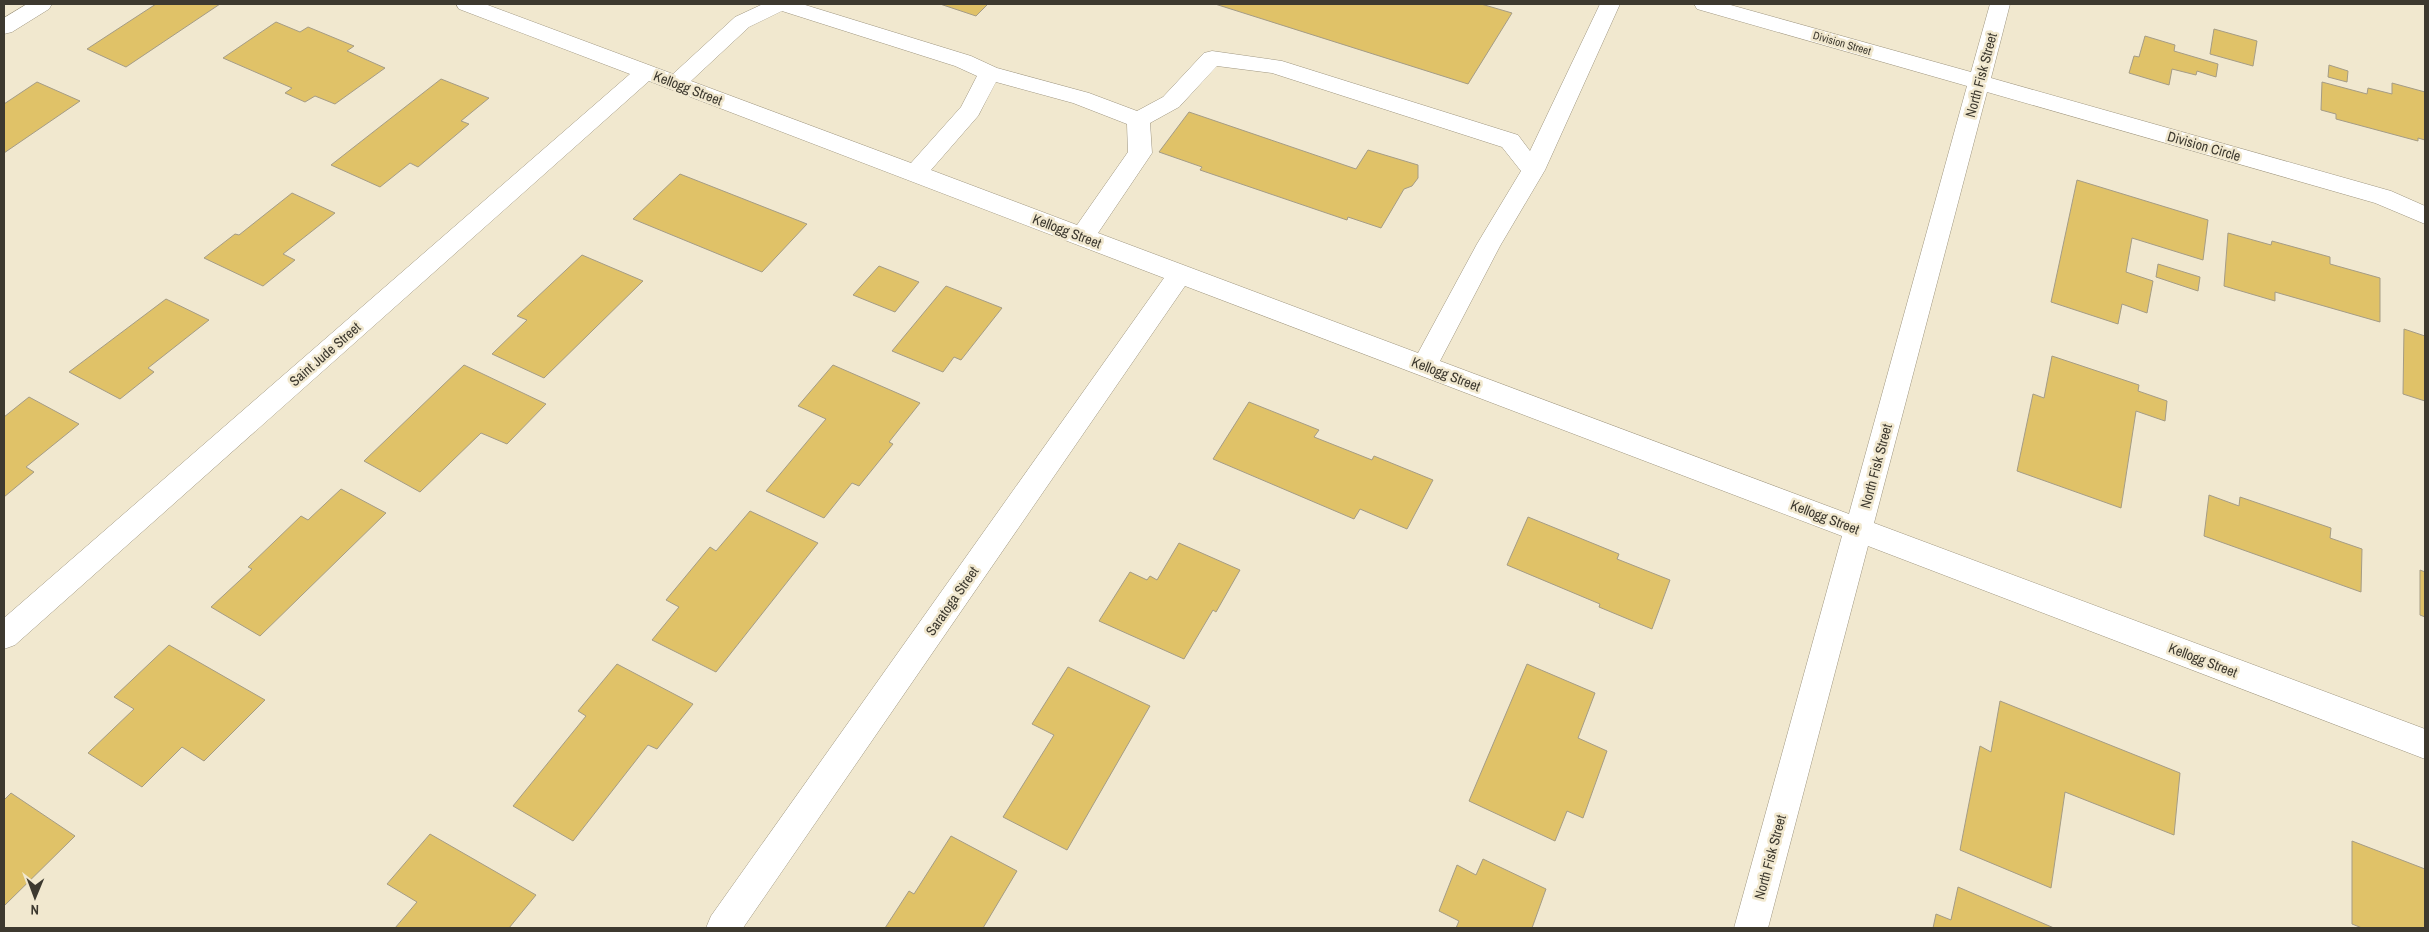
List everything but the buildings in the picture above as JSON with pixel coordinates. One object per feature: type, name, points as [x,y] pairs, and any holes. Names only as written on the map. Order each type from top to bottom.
[{"type":"street","points":[[4,27],[42,4]]},
{"type":"street","name":"Kellogg Street","points":[[466,4],[2425,744]]},
{"type":"street","points":[[676,84],[742,22],[780,4],[963,61],[988,73],[1081,98],[1138,120],[1171,102],[1212,58],[1274,66],[1510,140],[1533,170]]},
{"type":"street","points":[[1424,366],[1489,244],[1533,170],[1610,4]]},
{"type":"street","name":"Division Street","points":[[1704,4],[1979,82]]},
{"type":"street","name":"North Fisk Street","points":[[1751,928],[2000,4]]},
{"type":"street","name":"Saint Jude Street","points":[[4,636],[646,72]]},
{"type":"street","points":[[915,173],[970,111],[988,73]]},
{"type":"street","name":"Division Circle","points":[[1979,82],[2383,197],[2425,216]]},
{"type":"street","points":[[1082,237],[1140,153],[1138,120]]},
{"type":"street","name":"Saratoga Street","points":[[723,928],[1180,274]]}]
